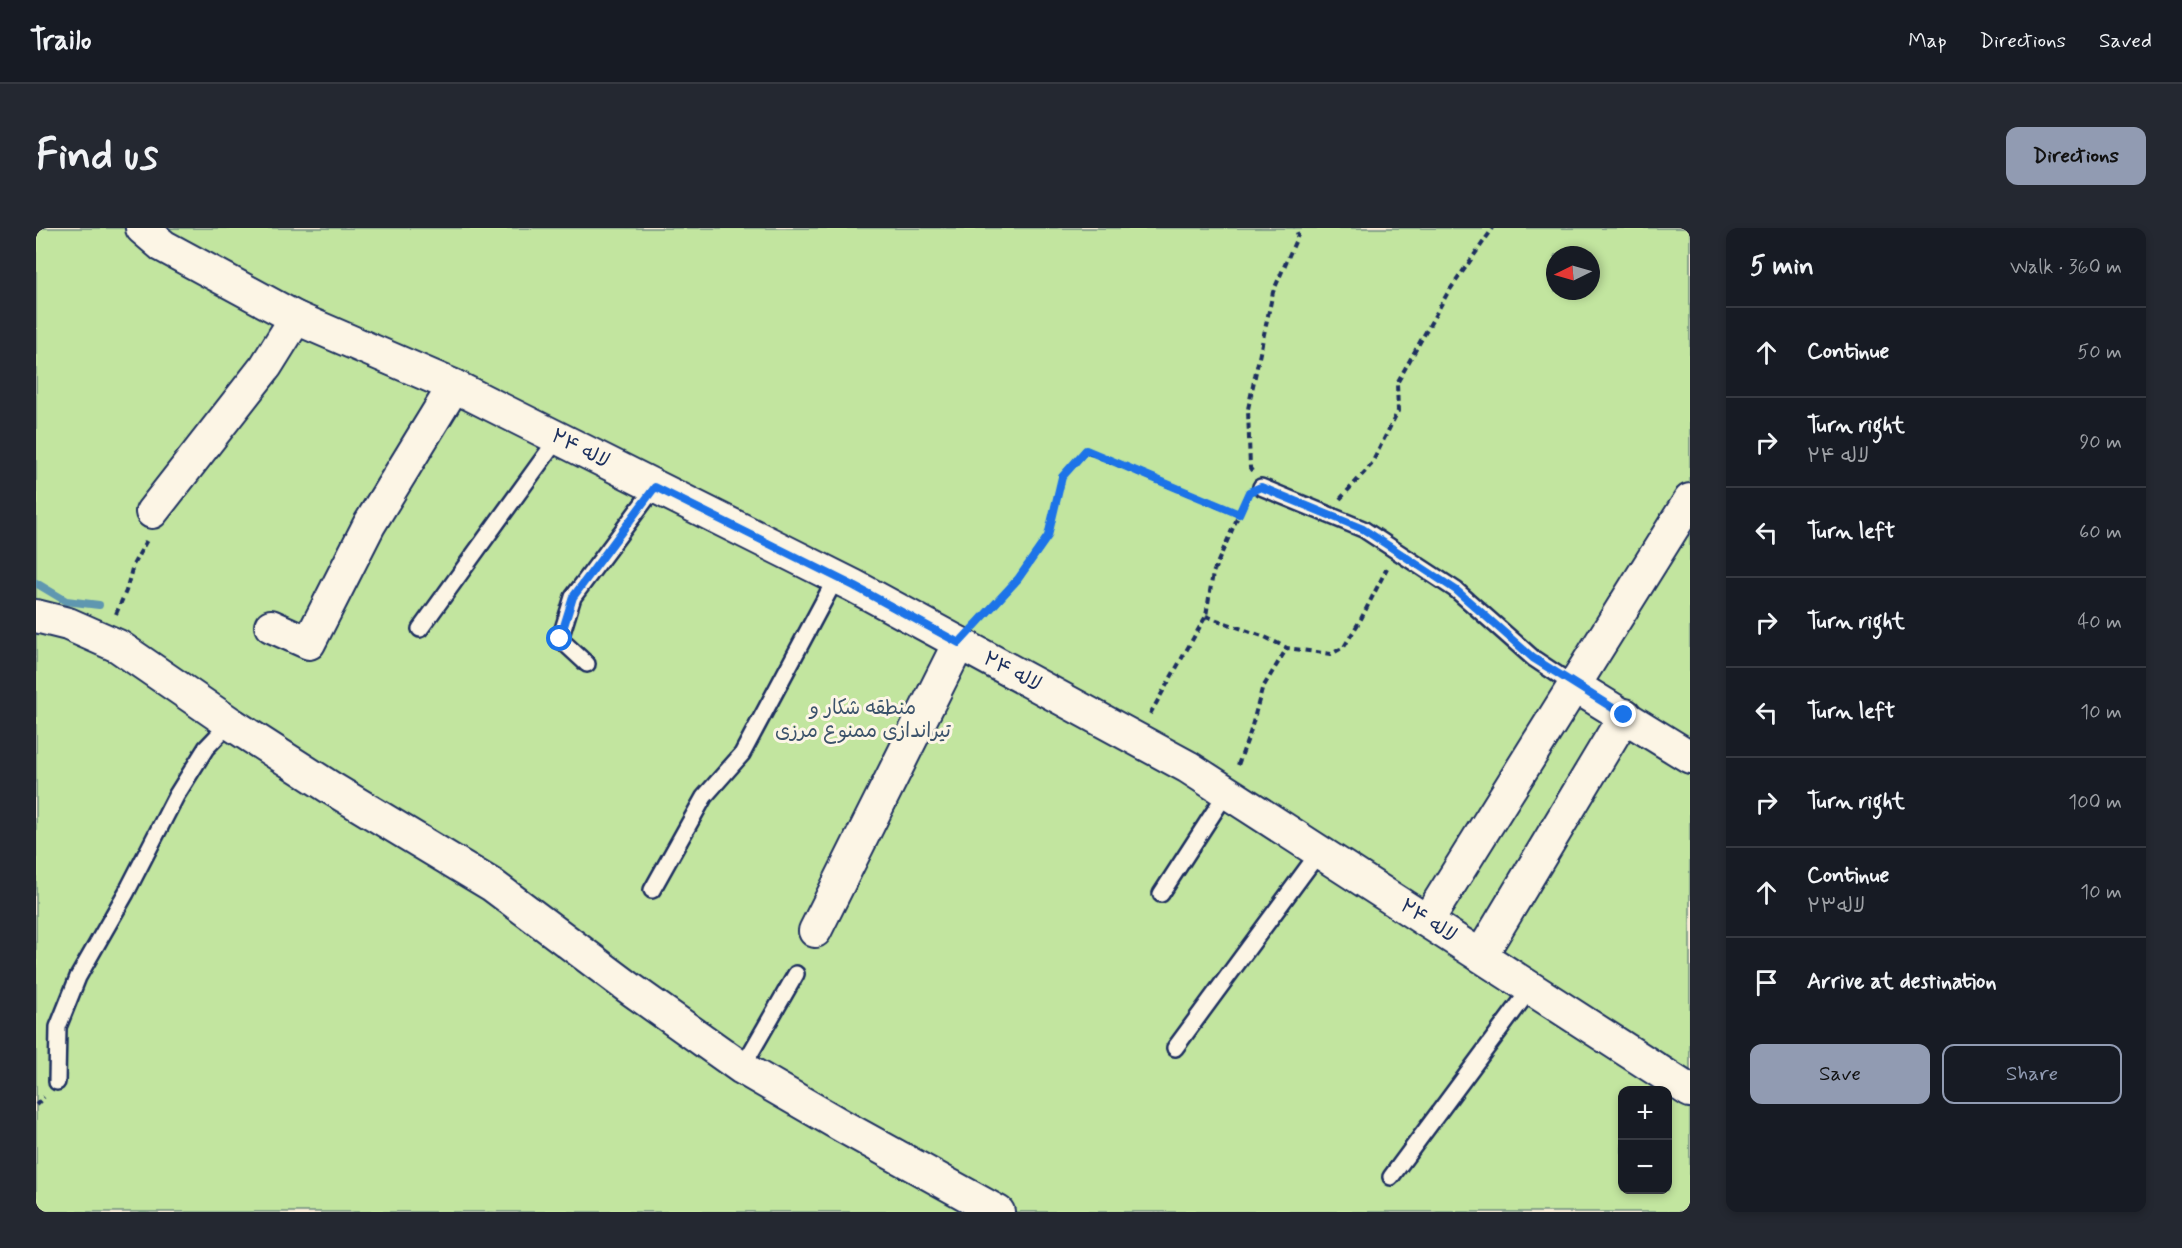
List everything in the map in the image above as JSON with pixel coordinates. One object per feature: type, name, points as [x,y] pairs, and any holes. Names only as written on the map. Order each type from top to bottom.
[{"type":"street","name":"لاله ۲۴","points":[[142,228],[163,246],[296,318],[454,386],[836,578],[1136,738],[1188,767],[1690,1090]]},
{"type":"street","points":[[152,512],[266,366],[296,318]]},
{"type":"street","points":[[271,626],[309,643],[369,525],[454,386]]},
{"type":"street","points":[[1428,921],[1690,500]]},
{"type":"street","points":[[36,615],[68,624],[118,646],[230,723],[331,788],[492,885],[628,987],[742,1068],[998,1212]]},
{"type":"street","points":[[815,931],[959,643]]},
{"type":"street","points":[[1575,686],[1690,757]]},
{"type":"street","points":[[1481,955],[1624,715]]},
{"type":"lane","points":[[420,629],[558,438]]},
{"type":"lane","points":[[587,664],[560,639],[573,597],[655,487]]},
{"type":"lane","points":[[1261,487],[1363,529],[1456,590],[1533,658],[1575,686]]},
{"type":"lane","points":[[652,890],[704,797],[742,754],[836,578]]},
{"type":"lane","points":[[57,1082],[58,1027],[78,977],[176,796],[206,748],[230,723]]},
{"type":"lane","points":[[1161,894],[1227,792]]},
{"type":"lane","points":[[1175,1048],[1320,851]]},
{"type":"lane","points":[[742,1068],[796,974]]},
{"type":"lane","points":[[1391,1177],[1531,988]]},
{"type":"path","points":[[1136,738],[1206,616],[1213,573],[1249,492],[1261,487],[1250,468],[1248,410],[1273,292],[1298,235],[1295,228]]},
{"type":"path","points":[[1326,514],[1371,465],[1398,411],[1397,383],[1447,294],[1493,228]]},
{"type":"path","points":[[959,643],[1018,579],[1048,536],[1062,477],[1086,450],[1239,514]]},
{"type":"path","points":[[104,639],[126,591],[133,565],[150,533],[152,512]]},
{"type":"path","points":[[1206,616],[1265,637],[1287,648],[1331,654],[1344,647],[1361,619],[1395,550]]},
{"type":"path","points":[[1227,792],[1250,733],[1262,689],[1287,648]]},
{"type":"green space","name":"منطقه شکار و تیراندازی ممنوع مرزی","points":[[36,228],[1690,228],[1690,1212],[36,1212]]},
{"type":"waterway","points":[[36,583],[66,601],[99,605]]},
{"type":"route","points":[[560,639],[573,597],[655,487],[854,586],[959,643],[1018,579],[1048,536],[1062,477],[1086,450],[1239,514],[1249,492],[1261,487],[1363,529],[1456,590],[1533,658],[1624,715]]}]
